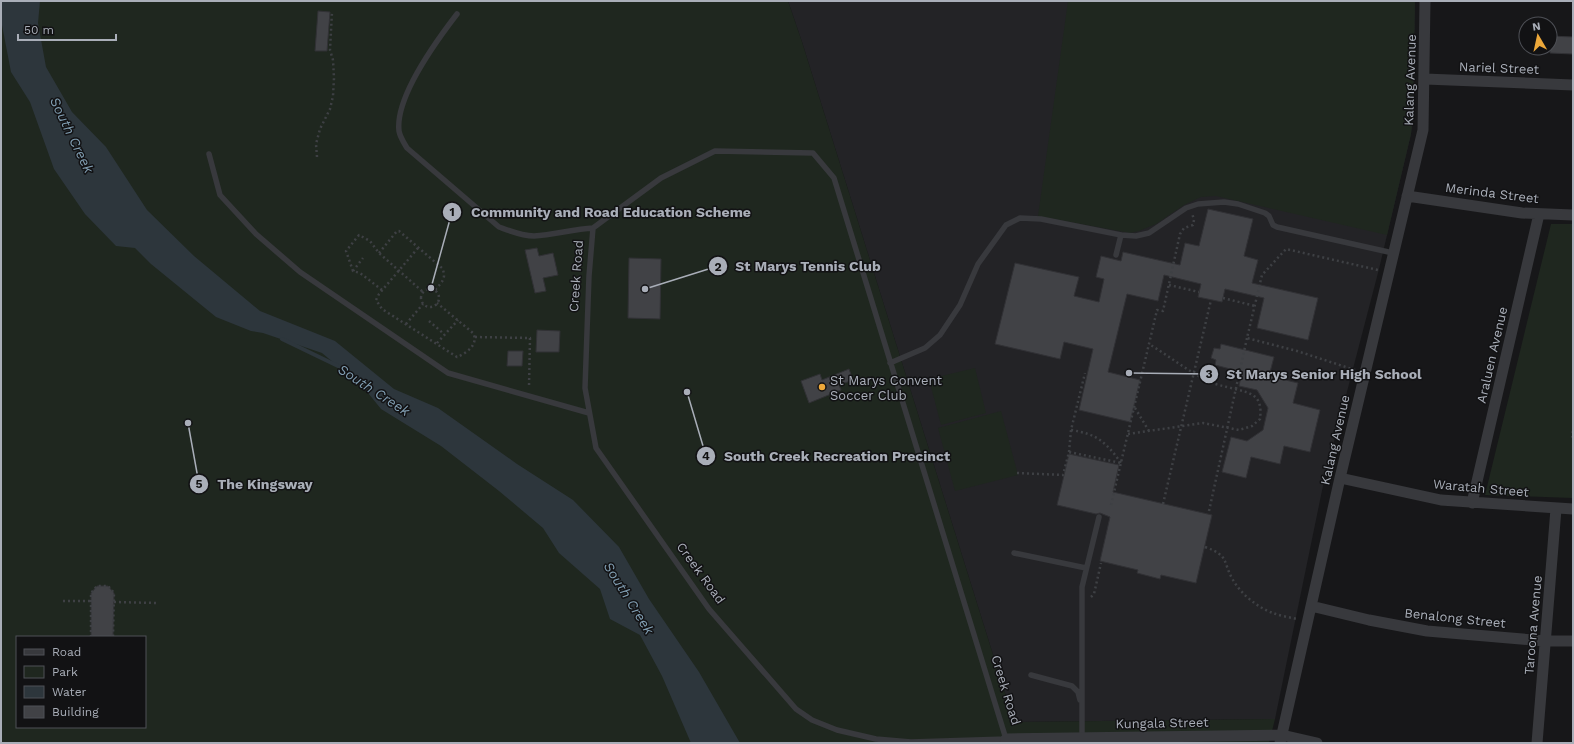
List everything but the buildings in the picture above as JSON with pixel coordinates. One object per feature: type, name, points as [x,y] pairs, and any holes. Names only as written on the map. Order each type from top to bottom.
[{"type":"street","name":"Kalang Avenue","points":[[1281,739],[1340,478],[1423,130],[1426,1]]},
{"type":"street","name":"Nariel Street","points":[[1425,79],[1573,85]]},
{"type":"street","name":"Merinda Street","points":[[1407,196],[1522,213],[1573,215]]},
{"type":"street","name":"Araluen Avenue","points":[[1472,503],[1539,214]]},
{"type":"street","name":"Waratah Street","points":[[1340,478],[1441,500],[1573,509]]},
{"type":"street","name":"Taroona Avenue","points":[[1537,743],[1556,509]]},
{"type":"street","name":"Benalong Street","points":[[1311,606],[1369,620],[1427,631],[1573,641]]},
{"type":"street","name":"Kungala Street","points":[[1006,741],[1082,738],[1281,739],[1318,743]]},
{"type":"lane","points":[[456,14],[432,47],[401,108],[399,132],[406,148],[499,227],[515,233],[534,236],[574,229],[593,228]]},
{"type":"lane","name":"Creek Road","points":[[715,151],[813,153],[834,178],[890,363],[1006,741],[911,742],[876,739],[837,730],[812,720],[796,709],[709,609],[596,448],[585,388],[589,276],[593,228],[661,178],[715,151]]},
{"type":"lane","points":[[209,154],[220,195],[256,234],[300,272],[448,373],[589,412]]},
{"type":"lane","points":[[890,363],[925,348],[940,335],[960,305],[978,264],[1006,225],[1020,218],[1041,219],[1121,235],[1136,236],[1148,233],[1190,207],[1198,204],[1211,202],[1238,204],[1265,213],[1269,216],[1273,225],[1277,227],[1394,254]]},
{"type":"lane","points":[[1116,255],[1121,235]]},
{"type":"lane","points":[[1082,738],[1082,587],[1099,517]]},
{"type":"lane","points":[[1014,553],[1086,568]]},
{"type":"lane","points":[[1031,675],[1072,686],[1078,692],[1082,706]]},
{"type":"path","points":[[317,157],[316,144],[320,129],[330,110],[333,96],[333,60],[330,50],[332,12]]},
{"type":"path","points":[[1111,505],[1157,310],[1163,311],[1180,234],[1184,228],[1193,225],[1193,217],[1190,207]]},
{"type":"path","points":[[378,253],[396,231],[399,232],[442,268],[445,274],[444,279],[435,290]]},
{"type":"path","points":[[353,271],[346,251],[359,235],[370,240],[378,253],[423,292]]},
{"type":"path","points":[[418,248],[382,290],[376,300],[382,309],[457,356],[465,354],[475,343],[473,333],[437,303]]},
{"type":"path","points":[[1208,511],[1262,275],[1286,249],[1381,270]]},
{"type":"path","points":[[353,271],[363,258]]},
{"type":"path","points":[[353,271],[360,273],[382,290]]},
{"type":"path","points":[[1169,285],[1199,292]]},
{"type":"path","points":[[429,288],[435,290],[439,298],[435,306],[429,307],[423,304],[420,299],[423,292],[429,288]]},
{"type":"path","points":[[1223,298],[1255,306]]},
{"type":"path","points":[[1163,504],[1210,300]]},
{"type":"path","points":[[406,324],[423,304]]},
{"type":"path","points":[[436,343],[458,320]]},
{"type":"path","points":[[429,321],[444,334]]},
{"type":"path","points":[[475,337],[530,338],[529,396]]},
{"type":"path","points":[[1247,338],[1298,351],[1357,371]]},
{"type":"path","points":[[1128,434],[1206,423],[1239,430],[1252,426],[1260,419],[1260,408],[1258,401],[1254,396],[1248,393],[1222,387],[1209,381],[1149,344]]},
{"type":"path","points":[[1018,473],[1063,475],[1069,452],[1071,430],[1085,373]]},
{"type":"path","points":[[1134,407],[1149,431]]},
{"type":"path","points":[[1071,430],[1091,434],[1100,439],[1110,448],[1121,464]]},
{"type":"path","points":[[1573,431],[1573,438]]},
{"type":"path","points":[[1069,452],[1121,464]]},
{"type":"path","points":[[1205,547],[1217,551],[1223,556],[1234,580],[1254,602],[1273,614],[1308,621]]},
{"type":"path","points":[[1090,599],[1094,594],[1101,563]]},
{"type":"path","points":[[91,636],[91,593],[97,586],[108,586],[114,593],[113,636]]},
{"type":"path","points":[[63,601],[91,602]]},
{"type":"path","points":[[114,602],[157,603]]},
{"type":"shaded area","points":[[788,1],[1415,1],[1413,115],[1411,134],[1379,269],[1325,476],[1275,719],[1014,722]]},
{"type":"green space","points":[[1,1],[788,1],[1014,722],[1275,719],[1269,743],[1,743]]},
{"type":"green space","points":[[1068,1],[1415,1],[1413,115],[1411,134],[1387,235],[1216,196],[1201,197],[1184,205],[1156,224],[1130,233],[1038,216]]},
{"type":"green space","points":[[1551,224],[1573,224],[1573,498],[1485,495]]},
{"type":"green space","points":[[975,368],[986,413],[941,425],[929,379]]},
{"type":"green space","points":[[1001,411],[1018,475],[955,491],[938,428]]},
{"type":"water","points":[[1,1],[40,1],[38,23],[46,67],[72,112],[106,147],[147,210],[194,256],[260,311],[335,341],[394,389],[438,408],[517,464],[573,500],[619,547],[649,599],[699,672],[740,743],[691,743],[662,676],[640,635],[610,619],[600,589],[559,553],[543,528],[499,491],[441,446],[381,409],[364,388],[322,353],[263,333],[251,331],[216,317],[151,264],[135,248],[116,246],[85,214],[54,169],[30,102],[11,72],[1,20]]},
{"type":"waterway","name":"South Creek","points":[[282,339],[340,367]]},
{"type":"place","name":"Community and Road Education Scheme","points":[[431,288]]},
{"type":"place","name":"St Marys Tennis Club","points":[[645,289]]},
{"type":"place","name":"St Marys Senior High School","points":[[1129,373]]},
{"type":"place","name":"St Marys Convent Soccer Club","points":[[822,387]]},
{"type":"place","name":"South Creek Recreation Precinct","points":[[687,392]]},
{"type":"place","name":"The Kingsway","points":[[188,423]]}]
